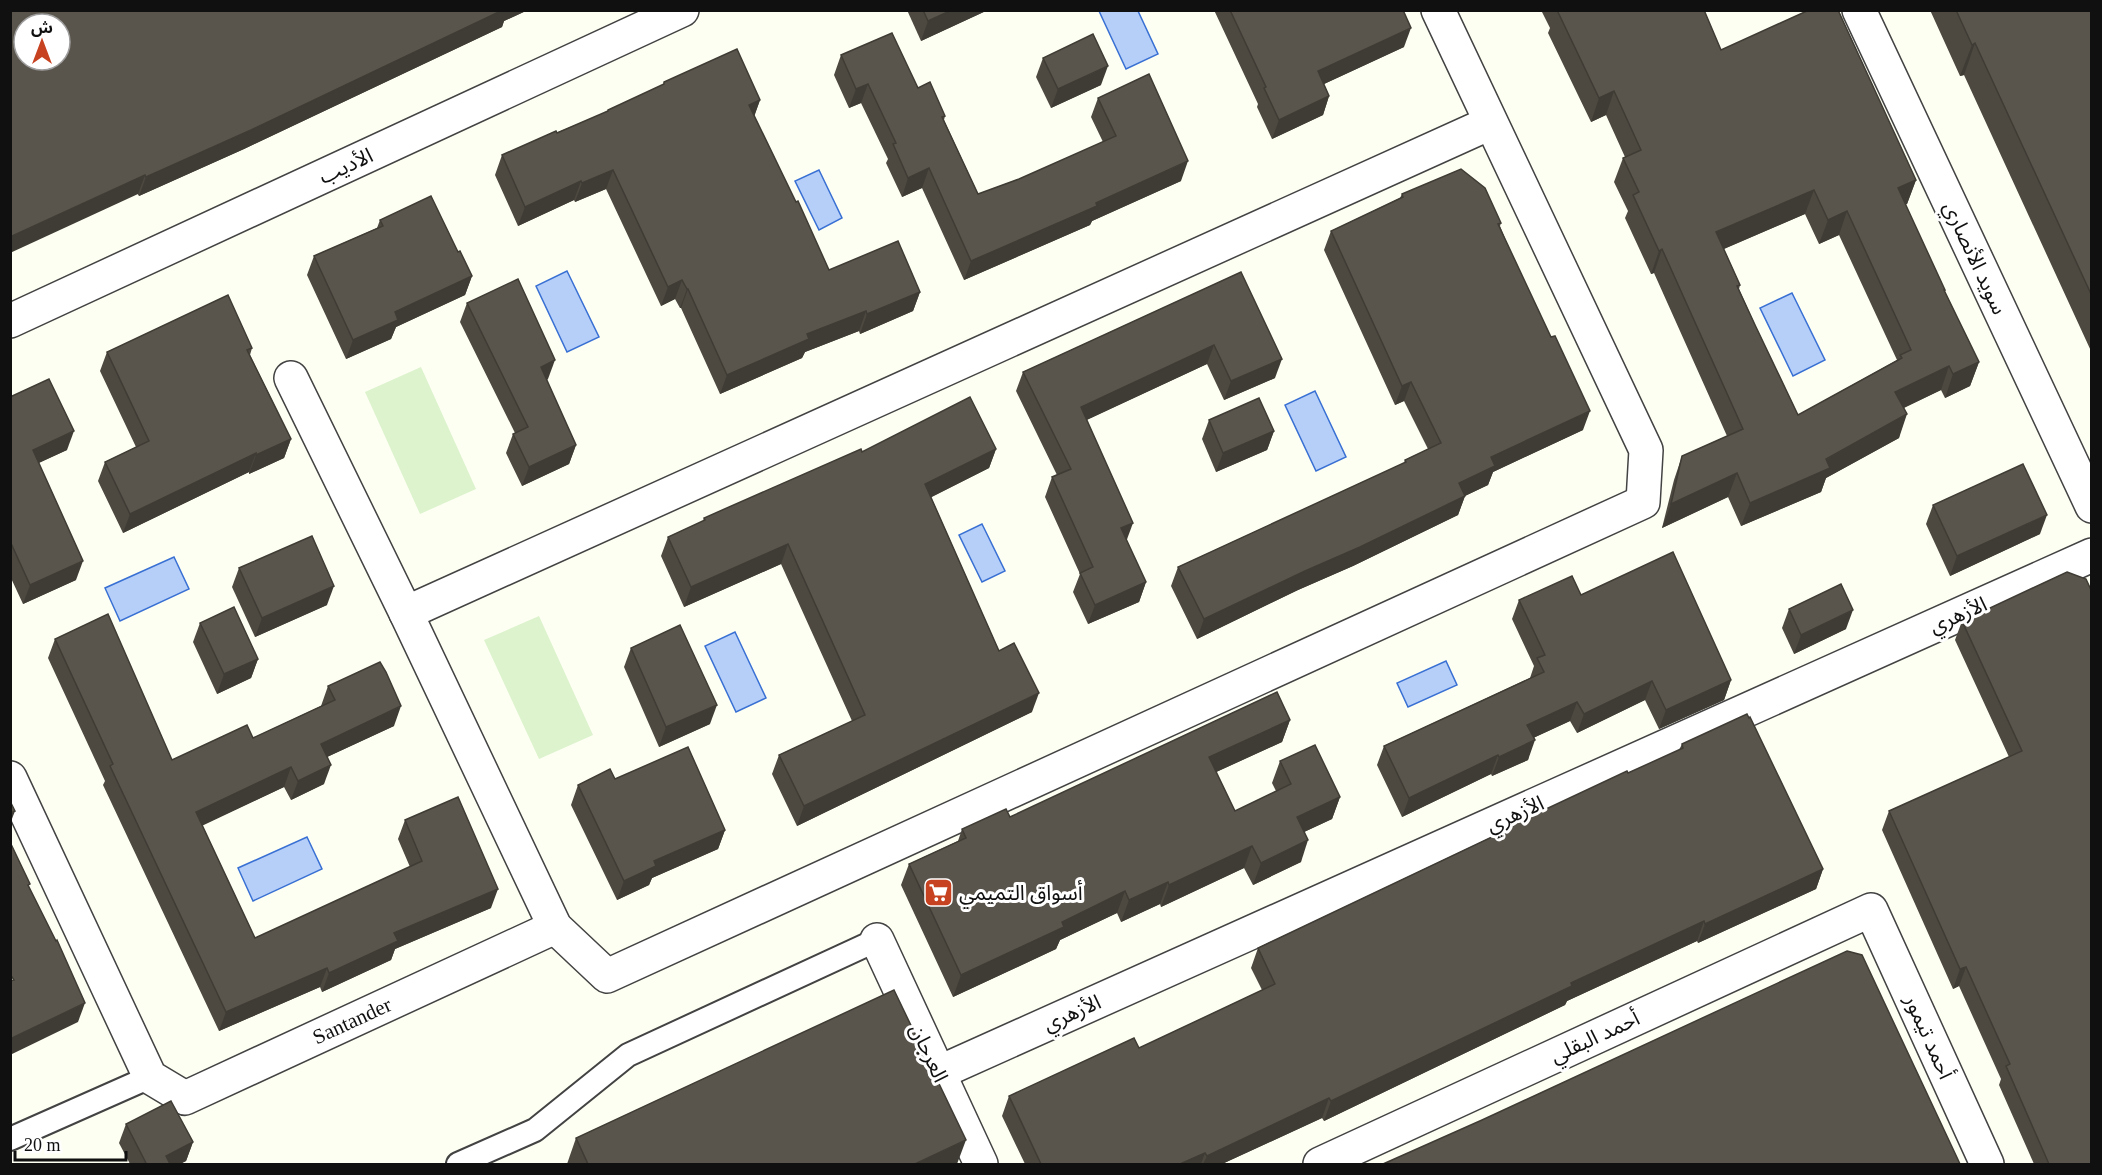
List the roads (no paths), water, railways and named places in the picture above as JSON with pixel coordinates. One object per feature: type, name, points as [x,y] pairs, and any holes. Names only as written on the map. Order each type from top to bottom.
[{"type":"street","name":"الأديب","points":[[10,321],[682,10]]},
{"type":"street","points":[[291,378],[555,927],[607,976],[1643,502],[1646,450],[1438,10]]},
{"type":"street","name":"سويد الأنصاري","points":[[1859,10],[2091,506]]},
{"type":"street","points":[[406,613],[1490,123]]},
{"type":"street","name":"الأزهري","points":[[938,1073],[2091,555]]},
{"type":"street","points":[[10,778],[150,1077]]},
{"type":"street","name":"أحمد البقلي","points":[[1320,1164],[1871,910]]},
{"type":"street","name":"أحمد تيمور","points":[[1871,910],[1987,1164]]},
{"type":"street","name":"Santander","points":[[150,1077],[185,1098],[555,927]]},
{"type":"street","name":"العرجان","points":[[877,940],[981,1164]]},
{"type":"lane","points":[[458,1164],[535,1131],[628,1054],[877,940]]},
{"type":"lane","points":[[10,1139],[150,1077]]},
{"type":"water","points":[[1099,11],[1138,11],[1158,54],[1126,69]]},
{"type":"water","points":[[819,170],[842,218],[819,230],[795,181]]},
{"type":"water","points":[[567,271],[599,337],[567,352],[536,286]]},
{"type":"water","points":[[1792,293],[1825,360],[1793,376],[1760,308]]},
{"type":"water","points":[[1315,391],[1346,457],[1316,471],[1285,405]]},
{"type":"water","points":[[982,524],[1005,571],[982,582],[959,535]]},
{"type":"water","points":[[174,557],[189,589],[120,621],[105,588]]},
{"type":"water","points":[[735,632],[766,698],[736,712],[705,646]]},
{"type":"water","points":[[1446,661],[1457,685],[1408,707],[1397,683]]},
{"type":"water","points":[[307,837],[322,869],[253,901],[238,868]]},
{"type":"place","name":"أسواق التميمي","points":[[938,893]]}]
